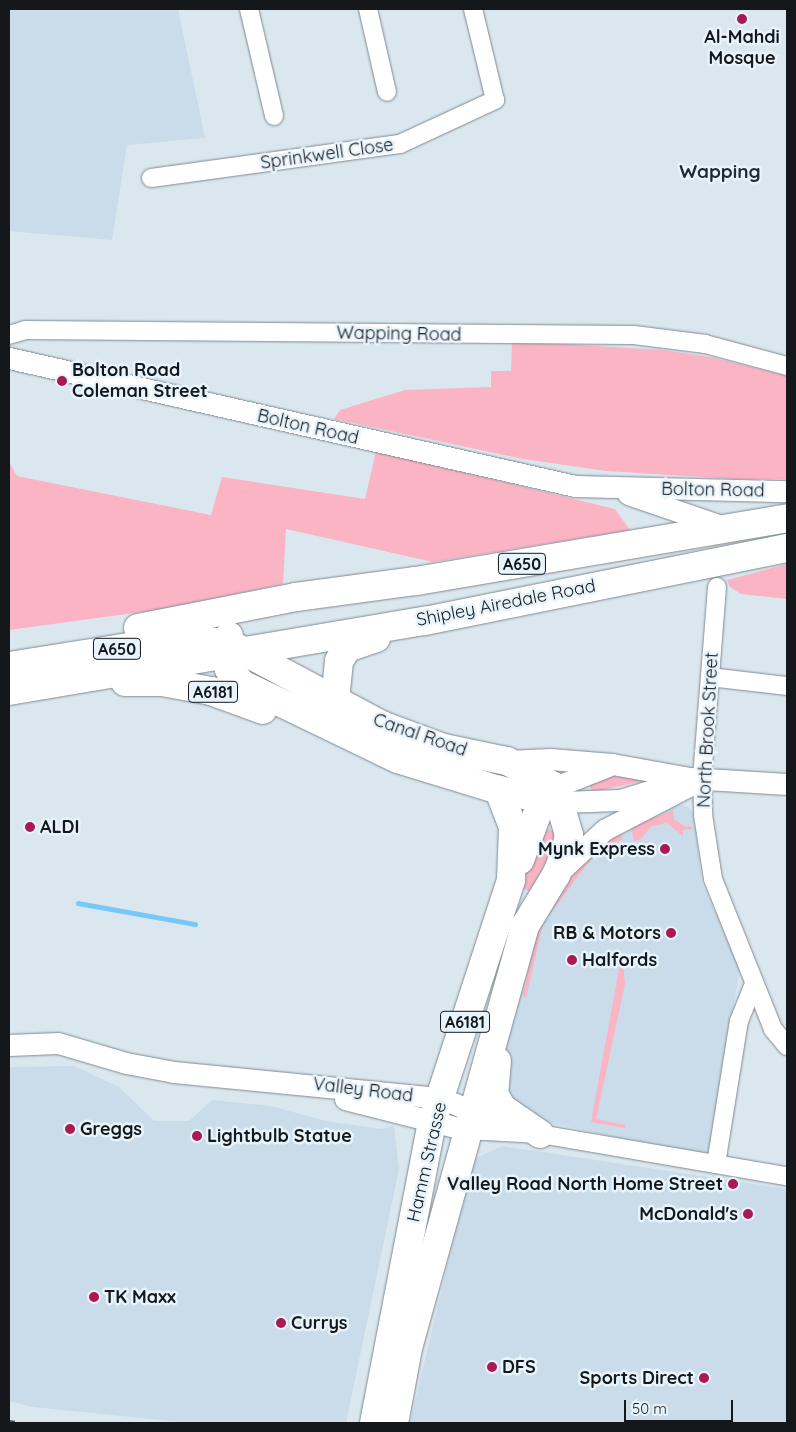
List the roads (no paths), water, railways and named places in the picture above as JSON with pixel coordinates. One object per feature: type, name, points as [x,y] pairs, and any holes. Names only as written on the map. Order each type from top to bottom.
[{"type":"main road","name":"Shipley Airedale Road","points":[[256,604],[416,581],[787,518]]},
{"type":"main road","points":[[730,529],[787,544]]},
{"type":"main road","name":"Shipley Airedale Road","points":[[231,649],[425,621],[787,548]]},
{"type":"main road","points":[[231,649],[256,604]]},
{"type":"main road","name":"A650","points":[[9,650],[198,618],[256,604]]},
{"type":"main road","points":[[335,702],[339,661],[347,648],[425,621]]},
{"type":"main road","name":"A650","points":[[9,666],[166,641],[204,640],[231,649]]},
{"type":"main road","name":"Canal Road","points":[[231,649],[229,669],[242,684],[398,759],[499,790],[553,796]]},
{"type":"main road","name":"Canal Road","points":[[9,690],[231,649],[382,725],[444,748],[507,761]]},
{"type":"main road","name":"Canal Road","points":[[60,680],[162,682],[211,691],[330,736],[359,739]]},
{"type":"main road","points":[[507,761],[553,796]]},
{"type":"main road","name":"Hamm Strasse","points":[[394,1423],[409,1343],[419,1259],[511,880],[513,827],[499,790]]},
{"type":"main road","name":"Hamm Strasse","points":[[374,1423],[419,1259],[454,1113],[506,1000],[525,926],[556,875],[568,835],[553,796]]},
{"type":"main road","name":"A6181","points":[[511,880],[553,796]]},
{"type":"main road","points":[[506,1000],[494,1094],[502,1108],[540,1134]]},
{"type":"street","points":[[250,9],[274,116]]},
{"type":"street","points":[[368,9],[387,92]]},
{"type":"street","name":"Sprinkwell Close","points":[[151,178],[400,144],[495,100],[473,9]]},
{"type":"street","name":"Wapping Road","points":[[9,335],[25,330],[634,335],[705,344],[787,366]]},
{"type":"street","name":"Bolton Road","points":[[9,358],[439,457],[575,486],[787,491]]},
{"type":"street","name":"Bolton Road","points":[[608,488],[730,529]]},
{"type":"street","name":"North Brook Street","points":[[717,587],[710,677],[696,778],[713,879],[773,1029],[787,1046]]},
{"type":"street","points":[[710,677],[787,686]]},
{"type":"street","name":"Canal Road","points":[[507,761],[550,759],[612,764],[696,778],[787,784]]},
{"type":"street","points":[[553,796],[612,764]]},
{"type":"street","points":[[556,875],[604,830],[696,778]]},
{"type":"street","name":"Canal Road","points":[[553,796],[620,800],[696,778]]},
{"type":"street","points":[[716,1164],[739,1021],[754,984]]},
{"type":"street","name":"Valley Road","points":[[9,1044],[58,1043],[126,1064],[174,1072],[270,1079],[454,1113],[540,1134],[787,1176]]},
{"type":"waterway","points":[[78,903],[195,924]]},
{"type":"railway","points":[[9,1422],[17,1423]]},
{"type":"place","name":"Al‐Mahdi Mosque","points":[[742,19]]},
{"type":"place","name":"Bolton Road Coleman Street","points":[[62,381]]},
{"type":"place","name":"ALDI","points":[[30,827]]},
{"type":"place","name":"Mynk Express","points":[[665,849]]},
{"type":"place","name":"RB & Motors","points":[[671,933]]},
{"type":"place","name":"Halfords","points":[[572,960]]},
{"type":"place","name":"Greggs","points":[[70,1129]]},
{"type":"place","name":"Lightbulb Statue","points":[[197,1136]]},
{"type":"place","name":"Valley Road North Home Street","points":[[733,1184]]},
{"type":"place","name":"McDonald's","points":[[748,1214]]},
{"type":"place","name":"TK Maxx","points":[[94,1297]]},
{"type":"place","name":"Currys","points":[[281,1323]]},
{"type":"place","name":"DFS","points":[[492,1367]]},
{"type":"place","name":"Sports Direct","points":[[704,1378]]},
{"type":"district","name":"Wapping","points":[[720,172]]}]
